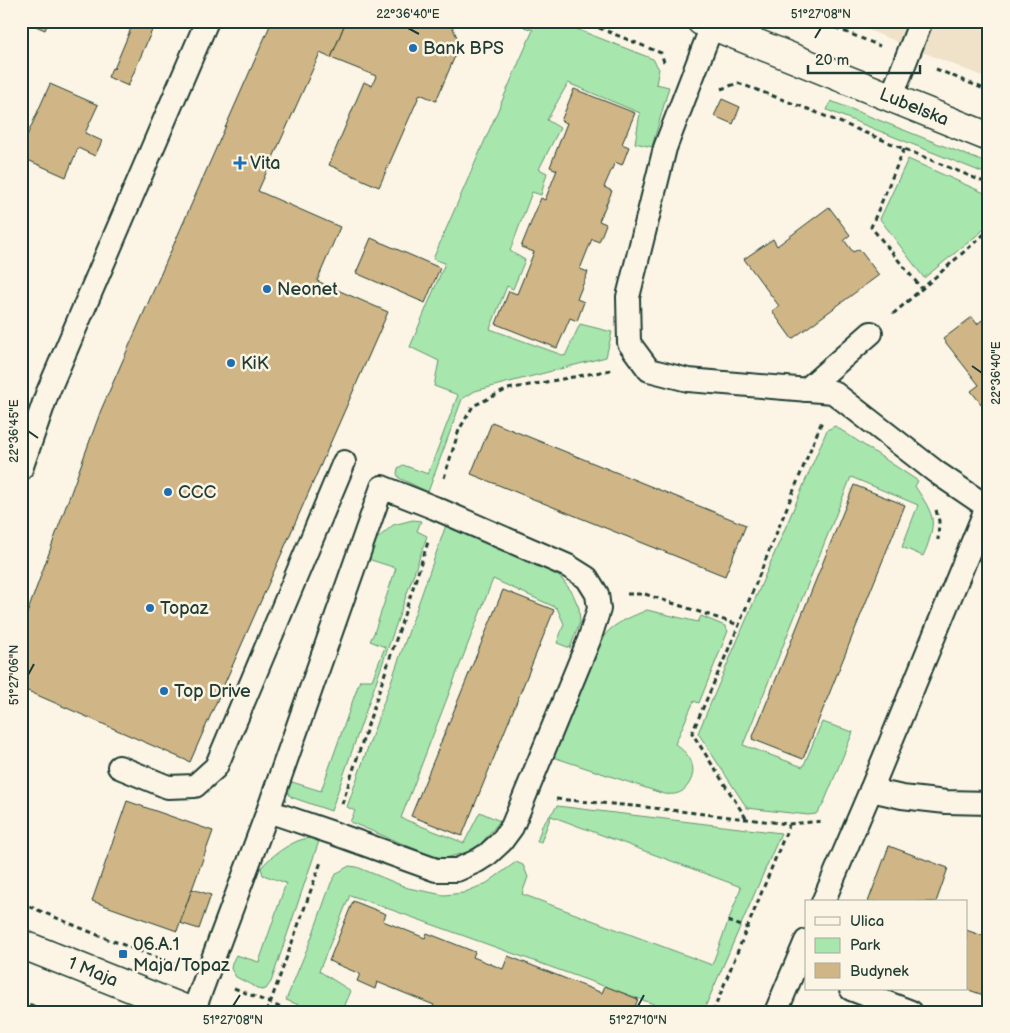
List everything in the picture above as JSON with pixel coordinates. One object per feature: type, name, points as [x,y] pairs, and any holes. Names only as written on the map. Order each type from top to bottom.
[{"type":"main road","name":"Lubelska","points":[[706,24],[989,137]]},
{"type":"main road","name":"1 Maja","points":[[21,944],[192,1012]]},
{"type":"lane","points":[[21,469],[47,394],[207,21]]},
{"type":"lane","points":[[891,98],[921,21]]},
{"type":"lane","points":[[706,24],[690,82],[665,148],[628,297],[629,343],[648,370],[688,380],[833,392],[936,472],[988,506],[824,900]]},
{"type":"lane","points":[[806,390],[871,333]]},
{"type":"lane","points":[[120,767],[168,787],[195,786],[216,767],[344,462]]},
{"type":"lane","points":[[192,1012],[268,811],[382,487],[568,566],[587,578],[597,594],[599,609],[589,640],[512,827],[501,842],[488,854],[457,870],[436,870],[268,811]]},
{"type":"lane","points":[[871,790],[902,798],[989,803]]},
{"type":"lane","points":[[776,1012],[800,970],[805,946]]},
{"type":"lane","points":[[854,990],[911,1012]]},
{"type":"path","points":[[582,21],[661,53],[670,75],[714,92],[738,83],[989,184]]},
{"type":"path","points":[[904,149],[871,226],[922,288]]},
{"type":"path","points":[[871,333],[989,230]]},
{"type":"path","points":[[267,1012],[332,833],[431,533],[435,508],[459,430],[473,406],[508,389],[644,364]]},
{"type":"path","points":[[746,819],[692,733],[739,625],[833,392]]},
{"type":"path","points":[[934,505],[939,521],[938,540]]},
{"type":"path","points":[[597,594],[645,594],[739,625]]},
{"type":"path","points":[[551,798],[789,824],[823,821],[854,831]]},
{"type":"path","points":[[713,1012],[789,824]]},
{"type":"path","points":[[21,903],[100,936],[206,976],[291,1012]]},
{"type":"path","points":[[728,921],[747,928]]},
{"type":"path","points":[[21,1000],[50,1012]]},
{"type":"shaded area","points":[[846,21],[989,21],[989,79]]},
{"type":"green space","points":[[527,21],[556,21],[653,59],[659,69],[656,84],[669,87],[652,147],[635,143],[640,113],[568,83],[547,120],[560,128],[539,169],[547,173],[541,195],[532,192],[510,251],[525,260],[513,289],[507,286],[490,329],[565,356],[580,324],[612,332],[606,357],[475,391],[462,399],[428,492],[399,478],[397,474],[398,468],[403,465],[428,474],[458,395],[434,386],[439,361],[410,347],[445,263],[433,259],[533,30],[524,27]]},
{"type":"green space","points":[[831,101],[989,164],[989,175],[827,110]]},
{"type":"green space","points":[[908,159],[989,195],[988,219],[985,227],[924,278],[880,219]]},
{"type":"green space","points":[[835,426],[918,481],[915,486],[925,501],[932,518],[929,542],[923,556],[902,547],[918,505],[851,477],[743,745],[803,767],[822,722],[853,732],[823,805],[816,814],[808,815],[747,808],[698,733],[827,430]]},
{"type":"green space","points":[[413,520],[421,521],[417,531],[427,536],[331,811],[291,797],[287,791],[288,786],[292,782],[321,791],[360,680],[372,680],[385,647],[370,641],[396,568],[371,560],[364,555],[371,544],[393,525]]},
{"type":"green space","points":[[446,525],[546,567],[561,578],[572,592],[579,608],[580,622],[570,648],[557,643],[564,624],[557,608],[493,579],[401,818],[464,843],[480,812],[500,821],[480,845],[467,852],[446,858],[432,856],[350,822],[355,811],[347,807]]},
{"type":"green space","points":[[647,610],[698,622],[701,616],[725,626],[728,631],[699,703],[694,701],[675,744],[689,757],[693,773],[686,788],[675,794],[664,794],[553,757],[606,633],[625,620]]},
{"type":"green space","points":[[557,806],[781,833],[703,1012],[676,1012],[350,895],[319,971],[351,991],[342,1012],[317,1012],[286,1000],[331,883],[337,873],[349,866],[357,867],[408,888],[444,895],[463,893],[487,883],[516,862],[523,865],[528,877],[522,894],[712,965],[741,887],[551,816],[541,842],[537,842],[542,826]]},
{"type":"green space","points":[[320,838],[271,982],[266,989],[261,990],[236,977],[231,969],[236,955],[259,962],[286,883],[263,875],[261,868],[287,846],[299,840]]},
{"type":"building","points":[[24,21],[49,21],[45,30]]},
{"type":"building","points":[[134,21],[156,21],[128,86],[108,77],[112,68],[114,69]]},
{"type":"building","points":[[272,21],[346,21],[331,58],[320,53],[258,191],[340,227],[317,281],[388,312],[190,762],[21,688],[21,630],[101,410]]},
{"type":"building","points":[[346,21],[441,21],[452,26],[460,44],[436,101],[420,94],[379,187],[329,165],[364,82],[372,86],[376,76],[331,58]]},
{"type":"building","points":[[50,84],[98,105],[85,133],[102,141],[95,156],[78,148],[66,177],[21,157],[21,149]]},
{"type":"building","points":[[574,89],[635,113],[622,144],[629,147],[622,165],[615,162],[604,187],[612,191],[599,221],[606,224],[599,242],[592,239],[580,269],[588,272],[577,299],[584,302],[577,321],[570,318],[557,348],[496,324],[509,291],[517,294],[534,252],[521,247],[541,198],[545,200],[557,170],[550,167],[567,123],[561,121]]},
{"type":"building","points":[[722,99],[740,107],[733,124],[714,116]]},
{"type":"building","points":[[829,207],[850,235],[844,240],[853,252],[859,249],[879,275],[792,339],[772,311],[779,306],[744,259],[773,239],[777,246]]},
{"type":"building","points":[[371,238],[440,268],[425,303],[356,273]]},
{"type":"building","points":[[989,315],[989,414],[971,391],[979,385],[943,339],[972,317],[977,324]]},
{"type":"building","points":[[492,422],[746,525],[725,576],[471,474]]},
{"type":"building","points":[[854,485],[905,505],[803,759],[752,739]]},
{"type":"building","points":[[503,590],[554,610],[462,836],[411,816]]},
{"type":"building","points":[[127,801],[213,831],[177,931],[92,901]]},
{"type":"building","points":[[889,846],[948,868],[937,900],[869,900]]},
{"type":"building","points":[[192,889],[211,895],[199,929],[180,923]]},
{"type":"building","points":[[353,901],[386,914],[383,921],[425,938],[427,933],[475,952],[473,957],[503,969],[508,956],[602,993],[605,986],[638,999],[635,1007],[647,1012],[432,1012],[434,1005],[377,982],[375,989],[357,981],[360,974],[329,961]]},
{"type":"building","points":[[968,931],[989,938],[989,997],[968,990]]},
{"type":"place","name":"Bank BPS","points":[[413,48]]},
{"type":"place","name":"Vita","points":[[240,163]]},
{"type":"place","name":"Neonet","points":[[267,289]]},
{"type":"place","name":"KiK","points":[[231,363]]},
{"type":"place","name":"CCC","points":[[168,492]]},
{"type":"place","name":"Topaz","points":[[150,608]]},
{"type":"place","name":"Top Drive","points":[[164,691]]},
{"type":"place","name":"06.A.1 Maja/Topaz","points":[[123,954]]}]
